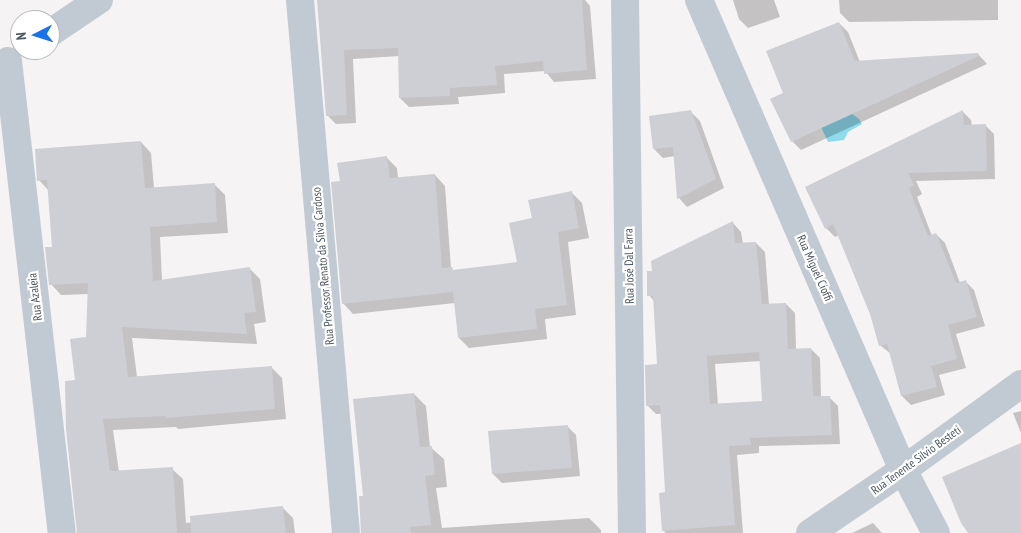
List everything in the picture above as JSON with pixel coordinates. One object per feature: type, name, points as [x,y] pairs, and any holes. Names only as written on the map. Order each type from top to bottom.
[{"type":"street","points":[[60,26],[99,0]]},
{"type":"street","name":"Rua Professor Renato da Silva Cardoso","points":[[300,0],[346,533]]},
{"type":"street","name":"Rua José Dal Farra","points":[[625,0],[632,533]]},
{"type":"street","name":"Rua Miguel Cioffi","points":[[699,0],[904,470],[936,533]]},
{"type":"street","name":"Rua Azaleia","points":[[11,60],[62,533]]},
{"type":"street","name":"Rua Tenente Silvio Besteti","points":[[810,533],[904,470],[1021,384]]},
{"type":"water","points":[[851,113],[862,124],[848,132],[844,140],[828,142],[821,127]]},
{"type":"building","points":[[317,0],[582,0],[587,70],[544,74],[543,61],[495,66],[497,85],[450,88],[450,96],[399,98],[398,48],[344,50],[347,115],[326,116]]},
{"type":"building","points":[[839,22],[855,61],[978,53],[979,56],[791,142],[770,99],[783,93],[766,51]]},
{"type":"building","points":[[691,110],[716,179],[677,199],[673,147],[653,149],[649,116]]},
{"type":"building","points":[[963,110],[964,125],[986,124],[987,171],[908,173],[914,185],[909,188],[928,236],[936,233],[956,283],[966,280],[977,317],[948,325],[957,359],[931,366],[937,387],[901,396],[887,344],[879,346],[870,314],[833,224],[825,229],[805,187]]},
{"type":"building","points":[[141,141],[145,188],[215,183],[217,222],[150,227],[153,281],[250,267],[256,312],[244,313],[247,334],[122,327],[128,377],[272,366],[275,409],[166,418],[166,416],[103,419],[110,471],[173,467],[177,533],[77,533],[66,429],[65,381],[75,380],[70,339],[86,337],[88,283],[49,285],[45,247],[52,247],[47,180],[37,181],[35,149]]},
{"type":"building","points":[[387,156],[390,178],[435,174],[442,268],[452,267],[453,270],[517,262],[509,223],[532,218],[528,200],[572,191],[579,228],[558,232],[567,305],[535,309],[537,329],[458,338],[453,292],[342,304],[331,182],[340,181],[337,163]]},
{"type":"building","points":[[733,221],[735,243],[756,242],[762,304],[786,303],[788,349],[811,348],[813,396],[830,396],[832,435],[750,438],[751,445],[729,446],[735,525],[662,531],[659,493],[665,492],[660,405],[646,406],[645,365],[657,364],[653,296],[647,296],[647,271],[652,271],[651,261]],"holes":[[[759,352],[762,401],[710,404],[707,356]]]},
{"type":"building","points":[[414,393],[420,447],[432,446],[435,475],[425,476],[431,525],[410,527],[411,533],[361,533],[359,496],[363,496],[353,399]]},
{"type":"building","points":[[568,425],[572,468],[492,474],[488,431]]},
{"type":"building","points":[[1021,443],[1021,533],[968,533],[961,523],[942,477]]},
{"type":"building","points":[[283,506],[286,533],[191,533],[190,516]]}]
